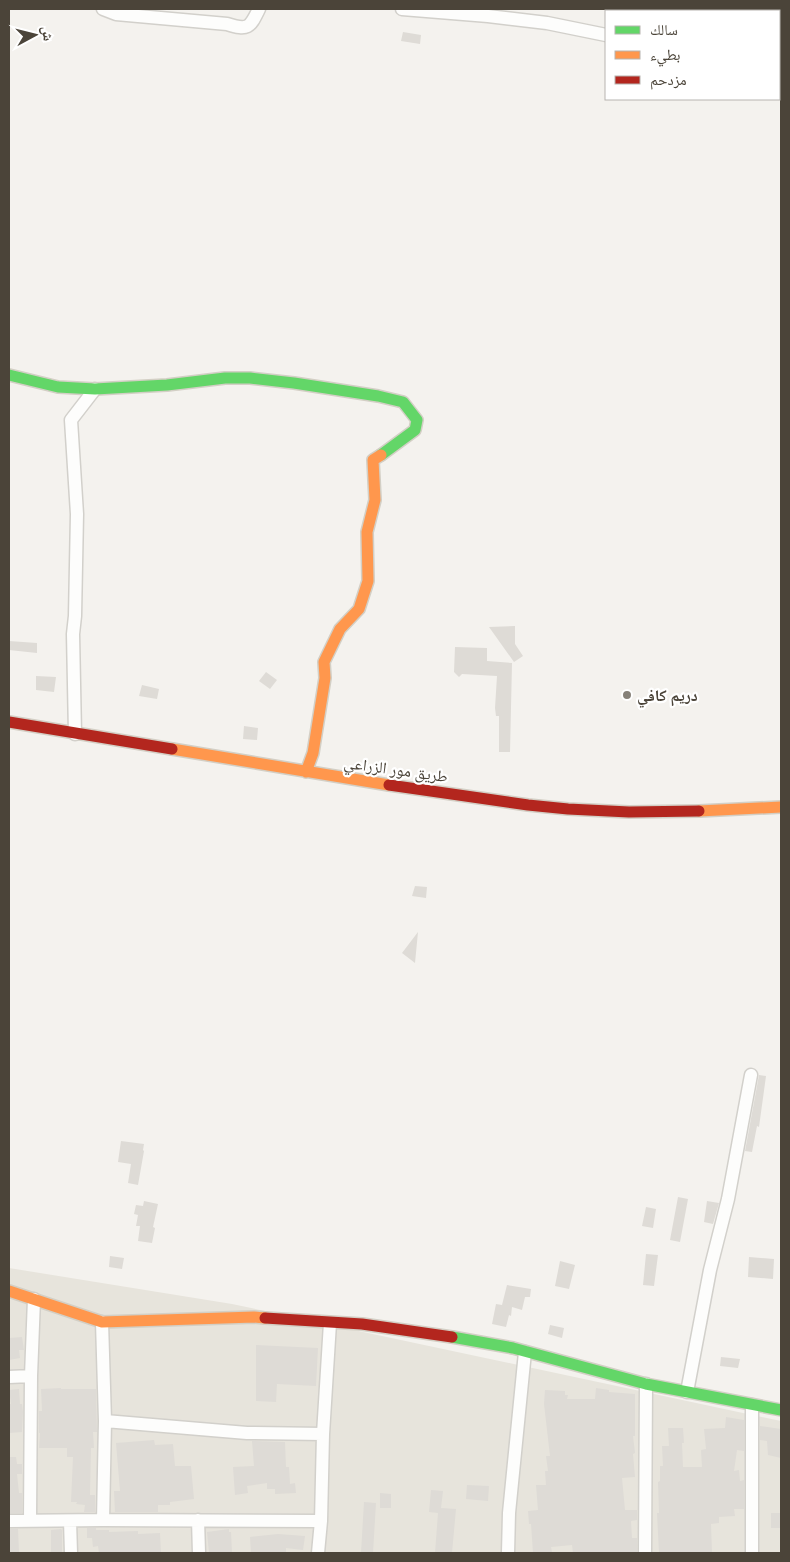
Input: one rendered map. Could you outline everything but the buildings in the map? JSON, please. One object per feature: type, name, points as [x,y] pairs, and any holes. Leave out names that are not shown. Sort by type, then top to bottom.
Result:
[{"type":"street","points":[[103,9],[116,14],[248,27],[252,24],[259,9]]},
{"type":"street","points":[[402,9],[537,22],[605,35]]},
{"type":"street","points":[[9,375],[58,387],[94,388],[167,385],[226,378],[250,378],[378,396],[403,402],[417,420],[415,430],[373,460],[375,500],[368,532],[368,581],[359,609],[340,629],[324,662],[325,678],[313,753],[306,772]]},
{"type":"street","points":[[75,734],[72,634],[75,616],[77,514],[71,420],[94,388]]},
{"type":"street","name":"طريق مور الزراعي","points":[[9,722],[394,786],[538,806],[617,811],[683,812],[733,811],[781,807]]},
{"type":"street","points":[[687,1392],[710,1270],[728,1199],[751,1075]]},
{"type":"street","points":[[9,1291],[102,1322],[254,1317],[330,1324],[362,1324],[432,1333],[513,1348],[646,1384],[781,1410]]},
{"type":"street","points":[[30,1520],[31,1376],[34,1299]]},
{"type":"street","points":[[102,1322],[105,1421],[103,1520]]},
{"type":"street","points":[[318,1553],[330,1324]]},
{"type":"street","points":[[508,1553],[509,1513],[525,1352]]},
{"type":"street","points":[[9,1377],[31,1376]]},
{"type":"street","points":[[645,1553],[646,1384]]},
{"type":"street","points":[[752,1405],[752,1553]]},
{"type":"street","points":[[105,1421],[247,1433],[323,1434]]},
{"type":"street","points":[[198,1520],[199,1553]]},
{"type":"street","points":[[9,1521],[321,1521]]},
{"type":"street","points":[[70,1521],[71,1553]]},
{"type":"shaded area","points":[[9,1268],[232,1304],[781,1421],[781,1553],[9,1553]]},
{"type":"traffic: fast","points":[[9,375],[58,387],[95,389],[167,385],[225,378],[250,378],[378,396],[403,402],[417,420],[415,430],[381,455]]},
{"type":"traffic: fast","points":[[452,1337],[513,1348],[646,1384],[781,1410]]},
{"type":"traffic: slow","points":[[306,772],[313,753],[325,678],[324,662],[340,629],[359,609],[368,581],[367,532],[375,500],[373,460],[381,455]]},
{"type":"traffic: slow","points":[[172,749],[389,785]]},
{"type":"traffic: slow","points":[[699,811],[781,807]]},
{"type":"traffic: slow","points":[[9,1291],[102,1322],[265,1318]]},
{"type":"traffic: jam","points":[[9,722],[172,749]]},
{"type":"traffic: jam","points":[[389,785],[568,809],[629,812],[699,811]]},
{"type":"traffic: jam","points":[[265,1318],[362,1324],[452,1337]]},
{"type":"place","name":"دريم كافي","points":[[627,695]]}]
